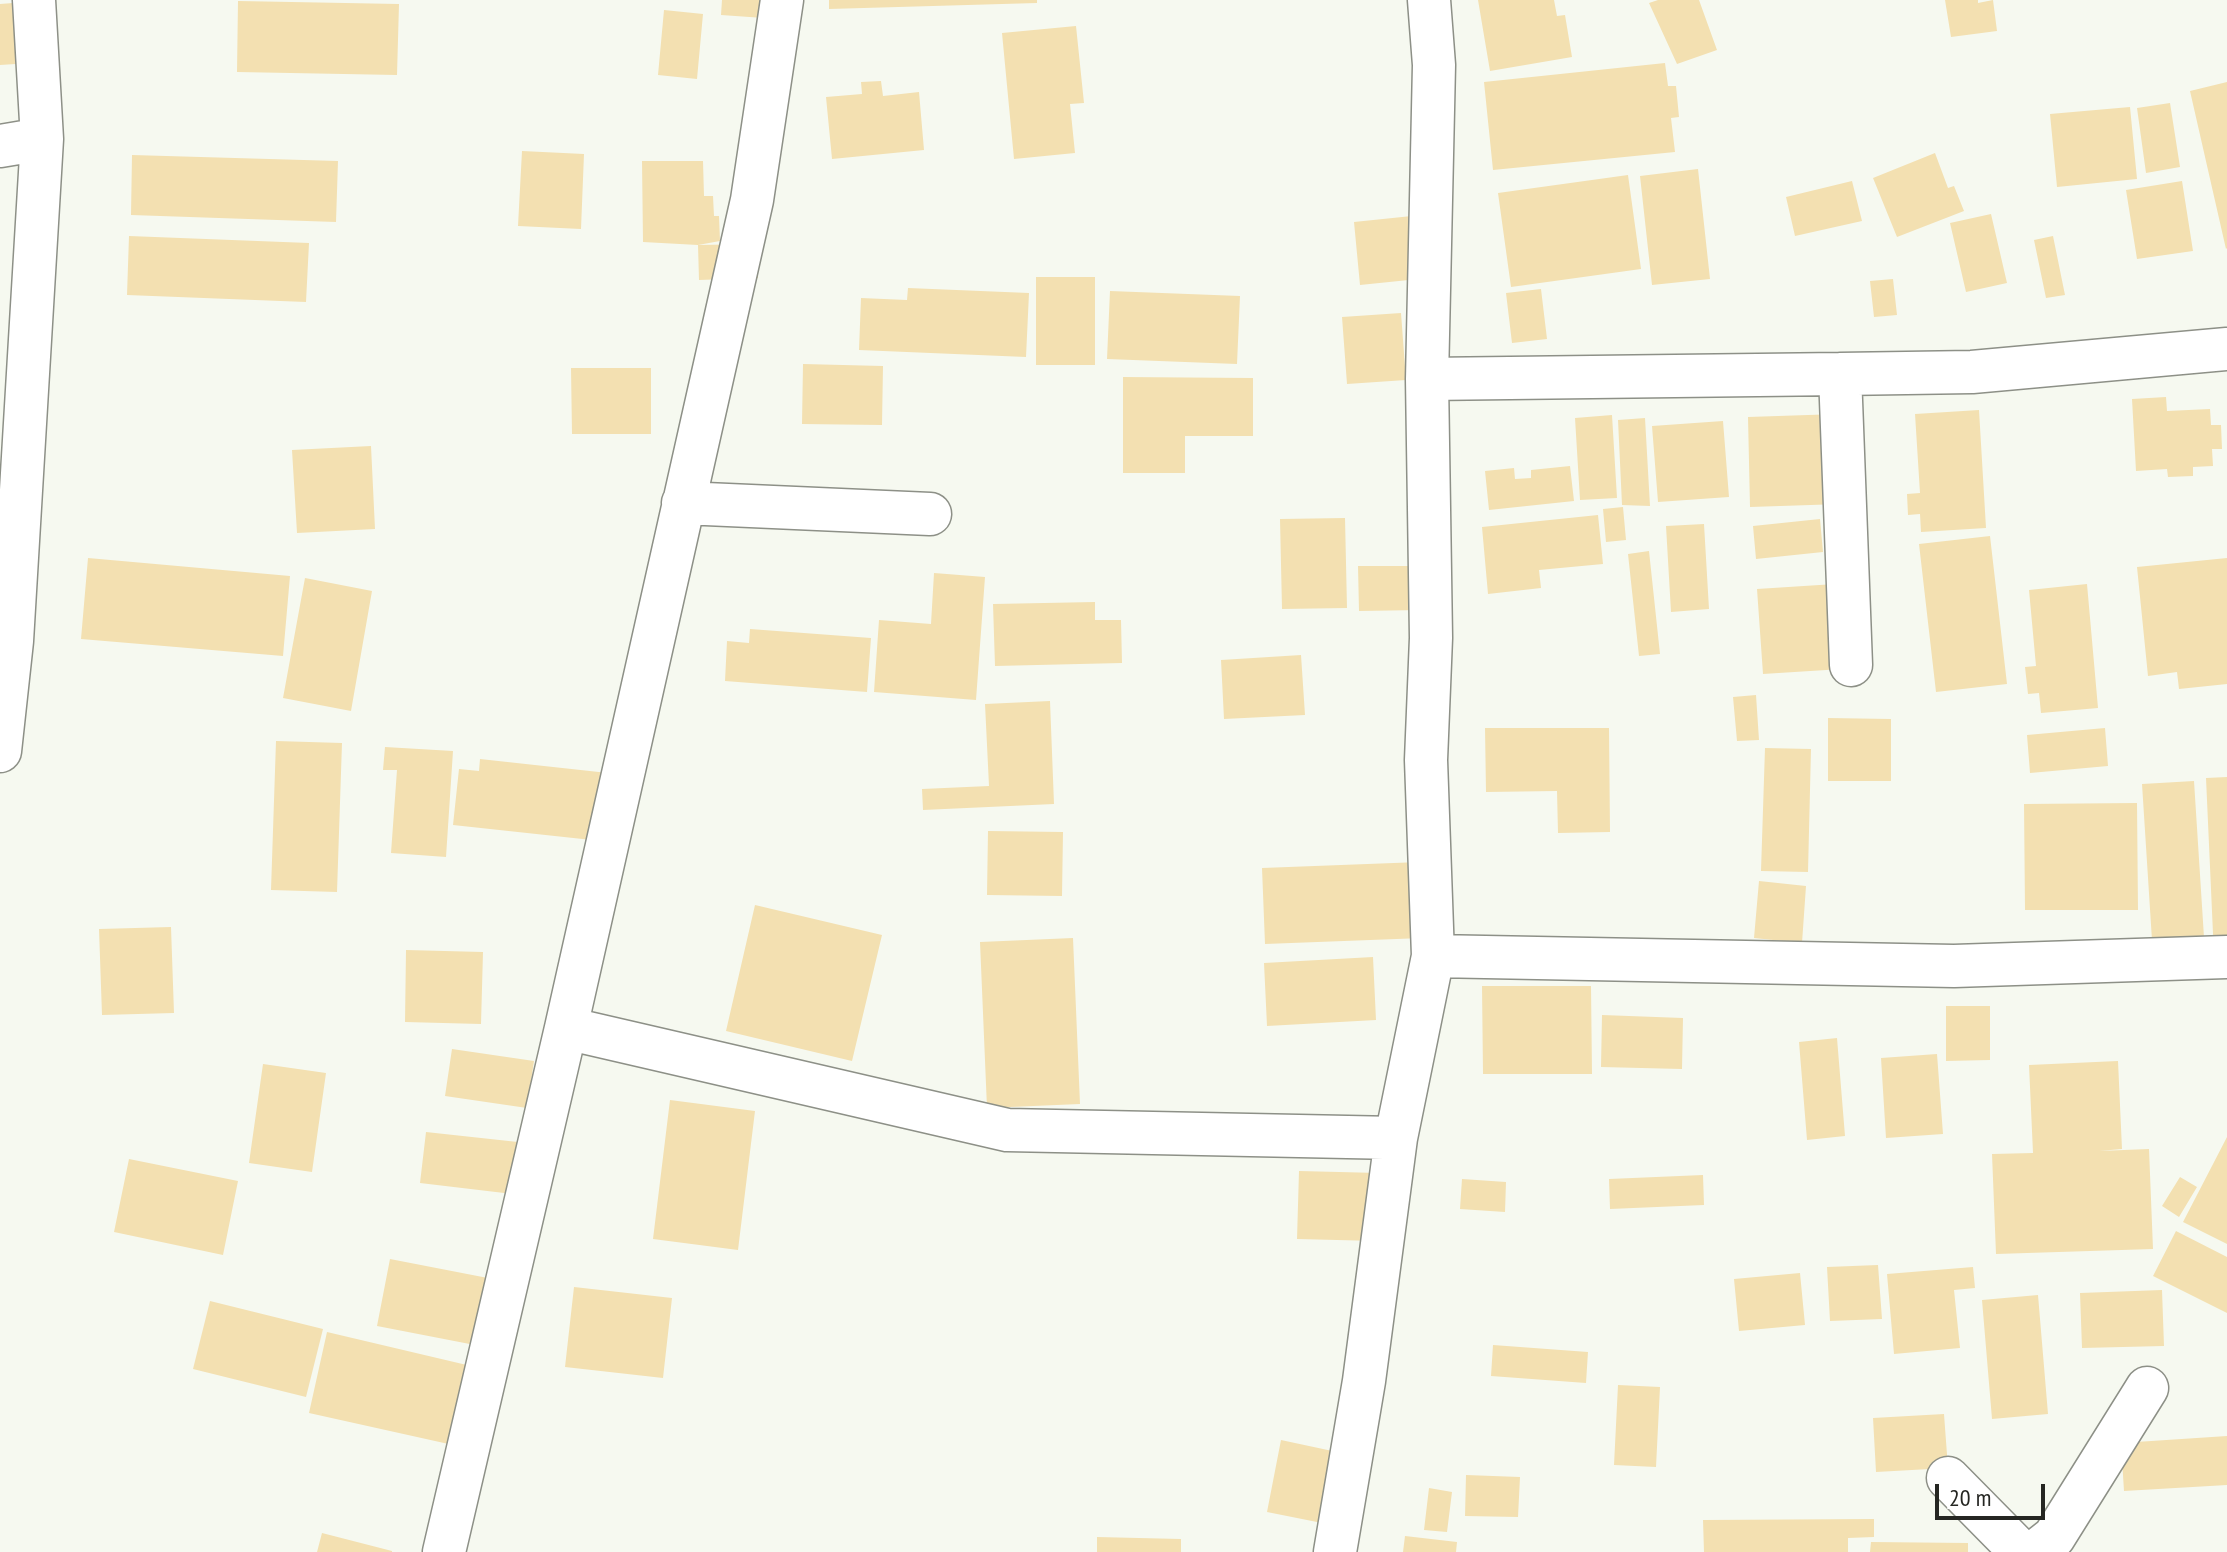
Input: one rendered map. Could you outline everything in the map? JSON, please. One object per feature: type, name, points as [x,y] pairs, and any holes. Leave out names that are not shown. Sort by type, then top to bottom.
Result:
[{"type":"street","points":[[0,751],[12,641],[42,139],[34,0]]},
{"type":"street","points":[[444,1552],[566,1028],[752,200],[782,0]]},
{"type":"street","points":[[1335,1552],[1364,1381],[1396,1138],[1433,956],[1426,760],[1431,638],[1427,379],[1434,65],[1429,0]]},
{"type":"street","points":[[0,146],[42,139]]},
{"type":"street","points":[[1427,379],[1972,372],[2227,349]]},
{"type":"street","points":[[1840,374],[1851,665]]},
{"type":"street","points":[[683,503],[930,514]]},
{"type":"street","points":[[1433,956],[1954,966],[2227,957]]},
{"type":"street","points":[[566,1028],[1007,1130],[1396,1138]]},
{"type":"street","points":[[2035,1552],[2054,1537],[2147,1388]]},
{"type":"street","points":[[1948,1478],[2021,1552]]},
{"type":"building","points":[[722,0],[779,0],[778,19],[721,15]]},
{"type":"building","points":[[829,0],[1037,0],[1037,3],[829,9]]},
{"type":"building","points":[[1478,0],[1554,0],[1557,16],[1565,15],[1572,57],[1490,71]]},
{"type":"building","points":[[1658,0],[1699,0],[1717,50],[1677,64],[1649,3]]},
{"type":"building","points":[[1945,0],[1978,0],[1978,3],[1993,0],[1997,31],[1951,37]]},
{"type":"building","points":[[238,1],[399,4],[397,75],[237,72]]},
{"type":"building","points":[[26,2],[31,63],[0,65],[0,4]]},
{"type":"building","points":[[664,10],[703,14],[697,79],[658,75]]},
{"type":"building","points":[[1076,26],[1084,103],[1070,104],[1075,153],[1014,159],[1002,33]]},
{"type":"building","points":[[1665,63],[1668,86],[1676,86],[1679,117],[1671,118],[1675,152],[1493,170],[1484,82]]},
{"type":"building","points":[[881,81],[883,96],[919,92],[924,150],[832,159],[826,97],[862,94],[861,82]]},
{"type":"building","points":[[2227,82],[2227,248],[2226,249],[2190,91]]},
{"type":"building","points":[[2170,103],[2180,167],[2146,173],[2137,108]]},
{"type":"building","points":[[2130,107],[2137,179],[2057,187],[2050,114]]},
{"type":"building","points":[[522,151],[584,154],[581,229],[518,226]]},
{"type":"building","points":[[1935,153],[1948,188],[1954,186],[1964,211],[1897,237],[1873,178]]},
{"type":"building","points":[[132,155],[338,161],[336,222],[131,215]]},
{"type":"building","points":[[642,161],[703,161],[704,196],[713,196],[714,216],[719,216],[720,241],[698,245],[643,242]]},
{"type":"building","points":[[1698,169],[1710,279],[1652,285],[1640,176]]},
{"type":"building","points":[[1628,175],[1641,269],[1511,287],[1498,193]]},
{"type":"building","points":[[1852,181],[1862,221],[1795,236],[1786,197]]},
{"type":"building","points":[[2182,181],[2193,251],[2137,259],[2126,190]]},
{"type":"building","points":[[1431,214],[1438,277],[1360,285],[1354,222]]},
{"type":"building","points":[[1991,214],[2007,283],[1966,292],[1950,223]]},
{"type":"building","points":[[129,236],[309,243],[306,302],[127,295]]},
{"type":"building","points":[[2053,236],[2065,295],[2046,298],[2034,240]]},
{"type":"building","points":[[757,244],[758,278],[699,280],[698,245]]},
{"type":"building","points":[[1036,277],[1095,277],[1095,365],[1036,365]]},
{"type":"building","points":[[1893,279],[1897,315],[1874,317],[1870,281]]},
{"type":"building","points":[[908,288],[1029,293],[1026,357],[859,350],[861,298],[907,300]]},
{"type":"building","points":[[1541,289],[1547,339],[1512,343],[1506,293]]},
{"type":"building","points":[[1110,291],[1240,296],[1237,364],[1107,359]]},
{"type":"building","points":[[1401,313],[1406,380],[1347,384],[1342,317]]},
{"type":"building","points":[[803,364],[883,366],[882,425],[802,424]]},
{"type":"building","points":[[571,368],[651,368],[651,434],[572,434]]},
{"type":"building","points":[[1123,377],[1253,378],[1253,436],[1185,436],[1185,473],[1123,473]]},
{"type":"building","points":[[2166,397],[2167,411],[2210,409],[2211,425],[2221,425],[2222,449],[2212,449],[2213,466],[2193,467],[2193,476],[2168,477],[2167,469],[2136,471],[2132,399]]},
{"type":"building","points":[[1979,410],[1986,528],[1921,532],[1920,514],[1908,515],[1907,494],[1920,493],[1915,414]]},
{"type":"building","points":[[1838,414],[1841,504],[1750,507],[1748,417]]},
{"type":"building","points":[[1612,415],[1617,498],[1580,500],[1575,418]]},
{"type":"building","points":[[1645,418],[1650,506],[1622,505],[1618,420]]},
{"type":"building","points":[[1723,421],[1729,497],[1658,502],[1652,426]]},
{"type":"building","points":[[371,446],[375,529],[297,533],[292,450]]},
{"type":"building","points":[[1570,466],[1574,501],[1489,510],[1485,471],[1514,468],[1515,479],[1531,478],[1531,470]]},
{"type":"building","points":[[1623,507],[1626,540],[1606,542],[1603,509]]},
{"type":"building","points":[[1598,515],[1603,564],[1539,570],[1541,588],[1488,594],[1482,527]]},
{"type":"building","points":[[1345,518],[1347,608],[1282,609],[1280,519]]},
{"type":"building","points":[[1820,519],[1823,552],[1756,559],[1753,526]]},
{"type":"building","points":[[1704,524],[1709,609],[1671,612],[1666,526]]},
{"type":"building","points":[[1990,536],[2007,684],[1936,692],[1919,544]]},
{"type":"building","points":[[1649,551],[1660,654],[1639,656],[1628,554]]},
{"type":"building","points":[[88,558],[290,576],[283,656],[81,639]]},
{"type":"building","points":[[2227,558],[2227,684],[2179,689],[2177,672],[2148,676],[2137,567]]},
{"type":"building","points":[[1358,566],[1420,566],[1421,610],[1359,611]]},
{"type":"building","points":[[934,573],[985,577],[976,700],[874,692],[879,620],[931,624]]},
{"type":"building","points":[[305,578],[372,591],[351,711],[283,698]]},
{"type":"building","points":[[1835,584],[1842,669],[1763,674],[1757,589]]},
{"type":"building","points":[[2087,584],[2098,708],[2041,713],[2039,693],[2028,694],[2025,667],[2036,666],[2029,590]]},
{"type":"building","points":[[1095,602],[1095,620],[1121,620],[1122,663],[995,666],[993,604]]},
{"type":"building","points":[[750,629],[871,638],[867,692],[725,681],[727,641],[749,643]]},
{"type":"building","points":[[1301,655],[1305,715],[1224,719],[1221,660]]},
{"type":"building","points":[[1756,695],[1759,740],[1737,741],[1733,697]]},
{"type":"building","points":[[1050,701],[1054,804],[923,810],[922,789],[989,786],[985,704]]},
{"type":"building","points":[[1828,718],[1891,719],[1891,781],[1828,781]]},
{"type":"building","points":[[1485,728],[1609,728],[1610,832],[1558,833],[1557,791],[1486,792]]},
{"type":"building","points":[[2105,728],[2108,766],[2030,773],[2027,735]]},
{"type":"building","points":[[276,741],[342,743],[337,892],[271,890]]},
{"type":"building","points":[[385,747],[453,751],[446,857],[391,853],[397,770],[383,770]]},
{"type":"building","points":[[1765,748],[1811,749],[1808,872],[1761,871]]},
{"type":"building","points":[[480,759],[608,773],[601,841],[453,825],[459,769],[479,771]]},
{"type":"building","points":[[2227,777],[2227,955],[2214,956],[2206,778]]},
{"type":"building","points":[[2194,781],[2205,953],[2153,956],[2142,784]]},
{"type":"building","points":[[2137,803],[2138,910],[2025,910],[2024,804]]},
{"type":"building","points":[[988,831],[1063,832],[1062,896],[987,895]]},
{"type":"building","points":[[1420,862],[1423,938],[1265,944],[1262,868]]},
{"type":"building","points":[[1759,881],[1806,886],[1802,943],[1754,938]]},
{"type":"building","points":[[755,905],[882,935],[852,1061],[726,1031]]},
{"type":"building","points":[[171,927],[174,1013],[102,1015],[99,929]]},
{"type":"building","points":[[1073,938],[1080,1104],[987,1108],[980,942]]},
{"type":"building","points":[[406,950],[483,952],[481,1024],[405,1022]]},
{"type":"building","points":[[1373,957],[1376,1020],[1267,1026],[1264,963]]},
{"type":"building","points":[[1482,986],[1591,986],[1592,1074],[1483,1074]]},
{"type":"building","points":[[1946,1006],[1990,1006],[1990,1060],[1946,1061]]},
{"type":"building","points":[[1602,1015],[1683,1018],[1682,1069],[1601,1067]]},
{"type":"building","points":[[1837,1038],[1845,1136],[1807,1140],[1799,1042]]},
{"type":"building","points":[[452,1049],[534,1061],[527,1108],[445,1096]]},
{"type":"building","points":[[1937,1054],[1943,1134],[1886,1138],[1881,1058]]},
{"type":"building","points":[[2118,1061],[2122,1149],[2099,1151],[2149,1149],[2153,1249],[1996,1254],[1992,1154],[2033,1153],[2029,1065]]},
{"type":"building","points":[[263,1064],[326,1073],[312,1172],[249,1163]]},
{"type":"building","points":[[670,1100],[755,1111],[738,1250],[653,1239]]},
{"type":"building","points":[[426,1132],[527,1143],[521,1195],[420,1183]]},
{"type":"building","points":[[2227,1137],[2227,1244],[2183,1222]]},
{"type":"building","points":[[129,1159],[238,1181],[223,1255],[114,1232]]},
{"type":"building","points":[[1299,1171],[1379,1173],[1377,1241],[1297,1239]]},
{"type":"building","points":[[1703,1175],[1704,1205],[1610,1209],[1609,1179]]},
{"type":"building","points":[[2180,1177],[2197,1187],[2179,1217],[2162,1206]]},
{"type":"building","points":[[1462,1179],[1506,1182],[1505,1212],[1460,1209]]},
{"type":"building","points":[[2176,1231],[2227,1257],[2227,1313],[2153,1276]]},
{"type":"building","points":[[390,1259],[493,1279],[480,1346],[377,1326]]},
{"type":"building","points":[[1878,1265],[1882,1319],[1830,1321],[1827,1267]]},
{"type":"building","points":[[1973,1267],[1975,1288],[1954,1290],[1960,1348],[1894,1354],[1887,1274]]},
{"type":"building","points":[[1800,1273],[1805,1325],[1739,1331],[1734,1279]]},
{"type":"building","points":[[574,1287],[672,1298],[663,1378],[565,1367]]},
{"type":"building","points":[[2162,1290],[2164,1346],[2082,1348],[2080,1293]]},
{"type":"building","points":[[2038,1295],[2048,1414],[1992,1419],[1982,1300]]},
{"type":"building","points":[[210,1301],[323,1329],[306,1397],[193,1369]]},
{"type":"building","points":[[327,1332],[471,1366],[453,1445],[309,1413]]},
{"type":"building","points":[[1493,1345],[1588,1352],[1586,1383],[1491,1376]]},
{"type":"building","points":[[1618,1385],[1660,1387],[1656,1467],[1614,1465]]},
{"type":"building","points":[[1944,1414],[1948,1468],[1876,1472],[1873,1418]]},
{"type":"building","points":[[2227,1436],[2227,1485],[2124,1491],[2121,1443]]},
{"type":"building","points":[[1281,1440],[1351,1455],[1337,1526],[1267,1512]]},
{"type":"building","points":[[1466,1475],[1520,1477],[1518,1517],[1465,1516]]},
{"type":"building","points":[[1429,1488],[1452,1492],[1447,1532],[1424,1530]]},
{"type":"building","points":[[1874,1519],[1874,1537],[1848,1538],[1848,1552],[1704,1552],[1703,1520]]},
{"type":"building","points":[[322,1533],[392,1551],[392,1552],[317,1552]]},
{"type":"building","points":[[1405,1536],[1457,1542],[1456,1552],[1403,1552]]},
{"type":"building","points":[[1097,1537],[1181,1539],[1181,1552],[1097,1552]]},
{"type":"building","points":[[1871,1542],[1968,1543],[1968,1552],[1870,1552]]}]
